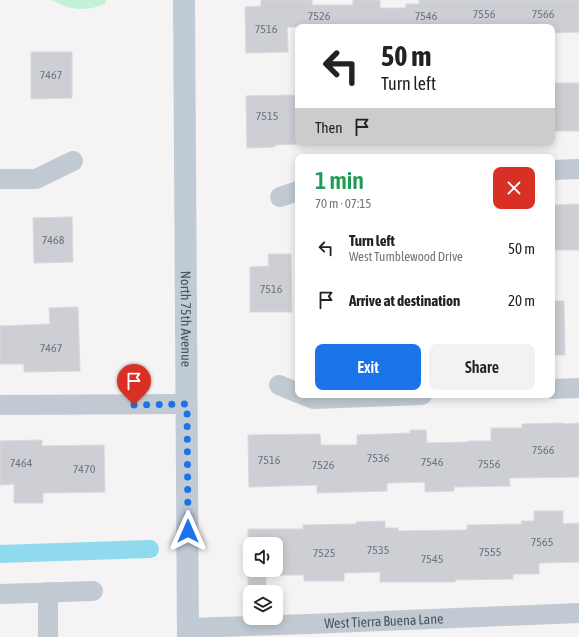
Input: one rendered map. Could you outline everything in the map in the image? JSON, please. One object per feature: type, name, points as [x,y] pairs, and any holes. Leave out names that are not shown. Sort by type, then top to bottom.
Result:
[{"type":"main road","name":"North 75th Avenue","points":[[184,0],[188,632]]},
{"type":"street","points":[[0,179],[36,179],[73,161]]},
{"type":"street","points":[[555,170],[579,169]]},
{"type":"street","points":[[279,385],[295,392]]},
{"type":"street","points":[[555,390],[579,388]]},
{"type":"street","points":[[311,398],[341,398]]},
{"type":"street","points":[[0,405],[187,404]]},
{"type":"street","points":[[0,594],[93,591]]},
{"type":"street","points":[[48,592],[48,637]]},
{"type":"street","name":"West Tierra Buena Lane","points":[[188,632],[309,624],[579,613]]},
{"type":"green space","points":[[51,0],[106,0],[106,3],[95,7],[79,9],[61,5]]},
{"type":"building","points":[[261,0],[312,0],[312,5],[353,5],[353,0],[380,0],[380,8],[406,8],[406,4],[419,4],[419,0],[579,0],[579,32],[555,33],[555,24],[295,24],[295,27],[287,27],[288,52],[246,53],[245,7],[261,6]]},
{"type":"building","points":[[31,52],[72,52],[72,98],[31,99]]},
{"type":"building","points":[[555,83],[579,83],[579,131],[555,131]]},
{"type":"building","points":[[295,95],[295,144],[275,145],[275,147],[247,148],[246,96]]},
{"type":"building","points":[[579,204],[579,250],[555,250],[555,205]]},
{"type":"building","points":[[72,217],[73,262],[34,263],[33,218]]},
{"type":"building","points":[[268,254],[291,254],[292,312],[250,312],[250,267],[269,266]]},
{"type":"building","points":[[555,301],[564,301],[565,355],[555,355]]},
{"type":"building","points":[[78,307],[80,371],[24,372],[24,364],[0,364],[0,326],[50,324],[49,308]]},
{"type":"building","points":[[579,423],[579,477],[509,478],[510,486],[454,487],[454,491],[425,492],[425,482],[387,483],[387,491],[317,493],[317,485],[249,487],[248,435],[320,434],[321,445],[357,445],[357,435],[411,433],[410,430],[426,430],[427,443],[468,442],[491,441],[491,428],[522,428],[522,424]]},
{"type":"building","points":[[42,440],[42,446],[104,445],[105,492],[43,493],[43,503],[14,503],[14,484],[0,485],[0,441]]},
{"type":"building","points":[[534,511],[563,511],[563,524],[579,523],[579,562],[539,563],[539,574],[513,574],[513,579],[455,580],[455,582],[380,582],[380,572],[344,573],[344,581],[304,581],[304,575],[283,575],[283,537],[248,537],[248,529],[303,529],[303,525],[356,524],[356,522],[385,521],[385,528],[398,528],[398,531],[467,530],[467,525],[522,524],[521,521],[534,521]]},
{"type":"building","points":[[248,577],[266,577],[266,585],[248,585]]},
{"type":"waterway","points":[[0,554],[150,549]]},
{"type":"route","points":[[134,405],[187,404],[188,531]]}]
